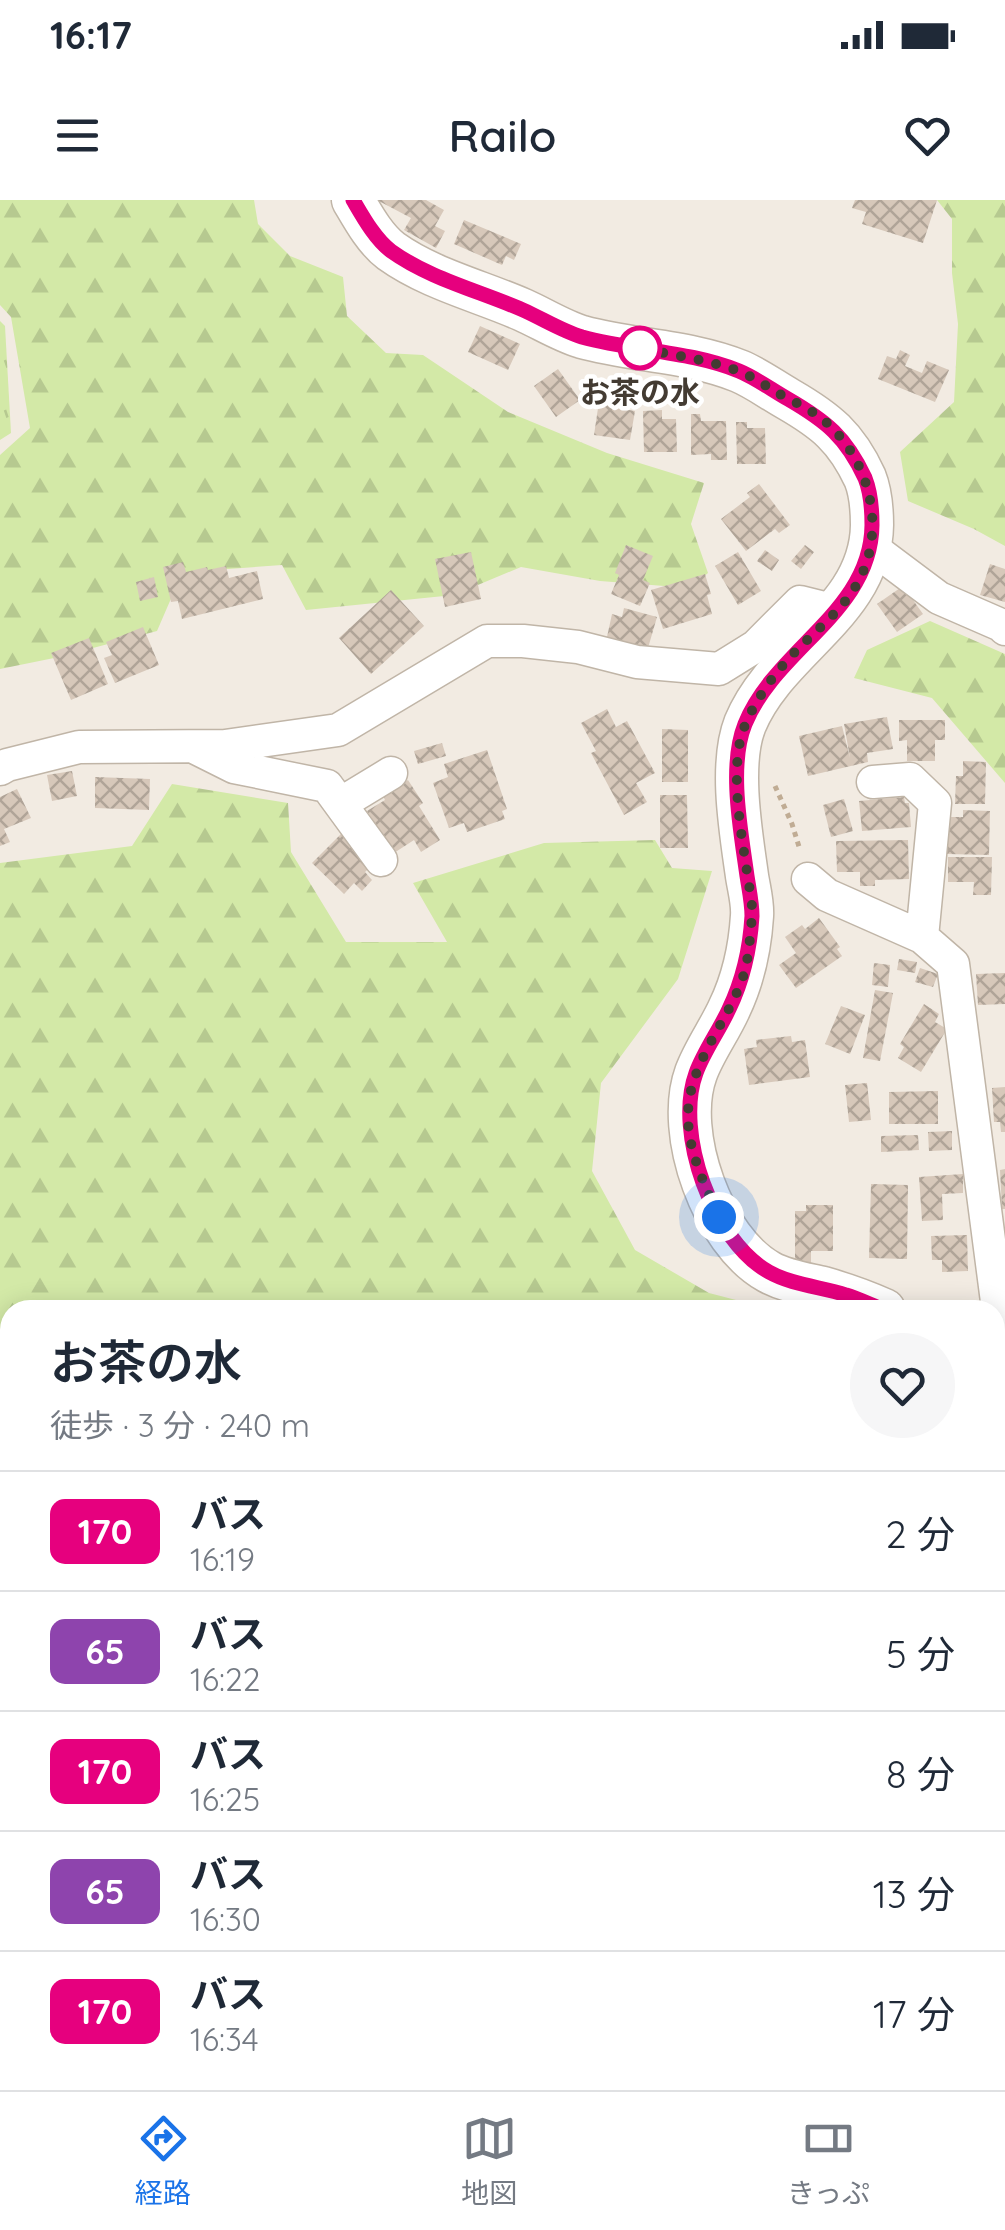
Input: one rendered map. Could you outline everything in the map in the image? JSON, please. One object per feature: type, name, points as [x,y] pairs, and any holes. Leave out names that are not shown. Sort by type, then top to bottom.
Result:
[{"type":"street","points":[[353,200],[388,249],[418,268],[578,336],[740,371],[821,418],[845,444],[868,484],[872,547],[858,582],[762,693],[744,726],[737,769],[738,818],[752,912],[744,974],[696,1074],[688,1124],[704,1182],[719,1217],[754,1262],[773,1274],[860,1300]]},
{"type":"street","points":[[872,547],[938,598],[1005,630]]},
{"type":"street","points":[[0,769],[80,747],[225,746],[338,730],[487,641],[578,646],[637,662],[720,669],[756,646],[800,602],[836,611]]},
{"type":"street","points":[[192,746],[234,767],[326,786],[381,860]]},
{"type":"street","points":[[340,804],[391,773]]},
{"type":"street","points":[[873,782],[910,779],[934,803],[922,937]]},
{"type":"street","points":[[808,879],[828,895],[922,937],[953,964],[998,1300]]},
{"type":"path","points":[[773,782],[792,824],[808,879]]},
{"type":"green space","points":[[0,200],[254,200],[258,224],[290,256],[343,277],[347,316],[386,353],[423,355],[508,412],[607,453],[704,483],[691,524],[708,573],[690,588],[600,581],[521,567],[454,595],[306,610],[282,565],[214,570],[173,594],[157,631],[0,669],[0,455],[30,428],[11,317],[0,305]]},
{"type":"green space","points":[[937,200],[1005,200],[1005,546],[908,501],[900,452],[954,402],[958,324],[952,273],[952,219]]},
{"type":"green space","points":[[0,321],[5,326],[11,433],[0,440]]},
{"type":"green space","points":[[930,621],[1005,654],[1005,783],[932,698],[854,678],[867,650]]},
{"type":"green space","points":[[172,784],[288,803],[291,852],[346,942],[447,942],[413,883],[544,843],[655,840],[672,868],[712,871],[678,979],[601,1083],[592,1171],[635,1250],[709,1293],[736,1300],[0,1300],[0,863],[132,846]]},
{"type":"building","points":[[377,200],[426,200],[444,210],[435,226],[445,231],[436,248],[404,230],[411,218]]},
{"type":"building","points":[[855,200],[937,200],[923,243],[862,224],[866,212],[852,208]]},
{"type":"building","points":[[464,220],[521,244],[514,260],[506,256],[502,265],[454,244]]},
{"type":"building","points":[[480,326],[520,344],[508,370],[468,352]]},
{"type":"building","points":[[900,350],[910,355],[905,366],[922,373],[927,361],[949,370],[935,402],[878,379],[887,356],[896,359]]},
{"type":"building","points":[[558,369],[580,400],[556,417],[534,386]]},
{"type":"building","points":[[601,388],[614,390],[611,407],[635,411],[630,440],[594,435]]},
{"type":"building","points":[[662,410],[662,419],[676,419],[677,452],[644,452],[643,411]]},
{"type":"building","points":[[691,414],[700,414],[701,421],[726,421],[727,460],[711,460],[711,454],[691,455]]},
{"type":"building","points":[[736,422],[747,422],[747,428],[765,428],[766,464],[737,464]]},
{"type":"building","points":[[759,484],[790,525],[779,533],[775,529],[746,551],[721,519],[750,497],[747,493]]},
{"type":"building","points":[[626,545],[653,556],[643,580],[650,583],[640,606],[611,594]]},
{"type":"building","points":[[805,545],[814,552],[801,569],[791,561]]},
{"type":"building","points":[[765,550],[779,560],[772,571],[757,561]]},
{"type":"building","points":[[471,552],[481,599],[445,607],[435,559]]},
{"type":"building","points":[[738,552],[761,591],[738,605],[715,566]]},
{"type":"building","points":[[183,562],[186,572],[226,566],[229,578],[257,571],[263,599],[182,619],[178,601],[171,602],[163,567]]},
{"type":"building","points":[[990,564],[1005,569],[1005,602],[980,595]]},
{"type":"building","points":[[705,574],[712,614],[663,629],[651,590]]},
{"type":"building","points":[[154,577],[158,597],[140,601],[136,582]]},
{"type":"building","points":[[903,586],[923,614],[897,632],[877,604]]},
{"type":"building","points":[[391,590],[424,626],[371,674],[339,638]]},
{"type":"building","points":[[624,608],[657,617],[648,648],[607,637],[612,614],[622,617]]},
{"type":"building","points":[[143,627],[159,665],[115,683],[104,658],[112,655],[106,642]]},
{"type":"building","points":[[89,638],[108,684],[71,700],[51,653]]},
{"type":"building","points":[[607,709],[616,727],[627,721],[655,773],[636,783],[647,802],[624,815],[591,753],[596,751],[581,723]]},
{"type":"building","points":[[887,717],[893,749],[867,753],[868,762],[808,776],[799,736],[842,726],[850,758],[844,724]]},
{"type":"building","points":[[899,720],[945,720],[945,740],[935,740],[935,761],[907,761],[907,740],[899,741]]},
{"type":"building","points":[[662,729],[688,730],[688,782],[662,782]]},
{"type":"building","points":[[442,743],[446,756],[418,764],[414,751]]},
{"type":"building","points":[[487,750],[507,809],[502,811],[505,819],[467,832],[464,823],[449,828],[433,783],[448,777],[444,764]]},
{"type":"building","points":[[963,761],[986,762],[985,804],[955,804],[956,776],[963,776]]},
{"type":"building","points":[[72,771],[77,796],[52,801],[47,775]]},
{"type":"building","points":[[95,777],[150,779],[149,810],[95,808]]},
{"type":"building","points":[[408,780],[440,840],[421,852],[414,840],[394,853],[367,811]]},
{"type":"building","points":[[17,789],[31,818],[4,829],[10,842],[0,846],[0,797]]},
{"type":"building","points":[[660,795],[687,795],[688,848],[660,848]]},
{"type":"building","points":[[904,797],[905,803],[909,803],[911,827],[862,831],[859,801]]},
{"type":"building","points":[[844,799],[853,831],[831,837],[823,805]]},
{"type":"building","points":[[963,810],[990,811],[989,855],[947,854],[948,817],[963,817]]},
{"type":"building","points":[[341,834],[372,865],[365,872],[372,880],[362,891],[354,883],[344,894],[312,863]]},
{"type":"building","points":[[908,840],[909,879],[875,880],[875,886],[860,886],[860,872],[837,872],[836,841]]},
{"type":"building","points":[[948,857],[992,857],[991,895],[973,895],[974,882],[948,882]]},
{"type":"building","points":[[819,918],[842,956],[796,988],[779,965],[796,953],[785,937]]},
{"type":"building","points":[[899,959],[917,962],[915,973],[897,970]]},
{"type":"building","points":[[874,963],[890,965],[888,987],[872,985]]},
{"type":"building","points":[[920,968],[938,974],[933,987],[915,982]]},
{"type":"building","points":[[1005,973],[1005,1004],[978,1005],[976,974]]},
{"type":"building","points":[[875,990],[893,993],[880,1061],[863,1058]]},
{"type":"building","points":[[924,1004],[939,1014],[935,1022],[947,1029],[921,1072],[898,1058],[904,1047],[900,1044]]},
{"type":"building","points":[[841,1006],[865,1015],[850,1054],[825,1044]]},
{"type":"building","points":[[791,1036],[792,1042],[805,1040],[810,1077],[749,1085],[744,1049],[757,1047],[756,1040]]},
{"type":"building","points":[[867,1083],[871,1120],[849,1122],[845,1085]]},
{"type":"building","points":[[1005,1087],[1005,1132],[1001,1132],[1000,1122],[994,1122],[992,1088]]},
{"type":"building","points":[[938,1091],[938,1124],[889,1124],[889,1092]]},
{"type":"building","points":[[952,1131],[952,1150],[929,1151],[928,1132]]},
{"type":"building","points":[[918,1135],[919,1150],[881,1152],[881,1136]]},
{"type":"building","points":[[1005,1169],[1005,1209],[1002,1209],[1000,1170]]},
{"type":"building","points":[[963,1174],[963,1193],[942,1194],[943,1220],[922,1221],[919,1177]]},
{"type":"building","points":[[871,1184],[908,1185],[907,1259],[869,1258]]},
{"type":"building","points":[[806,1205],[833,1205],[833,1251],[811,1251],[811,1263],[795,1263],[795,1211],[806,1211]]},
{"type":"building","points":[[967,1235],[968,1271],[942,1272],[942,1260],[932,1260],[931,1236]]},
{"type":"bus line","name":"170","points":[[353,200],[388,249],[418,268],[578,336],[740,371],[821,418],[845,444],[868,484],[872,547],[858,582],[762,693],[744,726],[737,769],[738,818],[752,912],[744,974],[702,1058],[688,1114],[689,1135],[704,1182],[719,1217],[738,1245],[773,1274],[860,1300]]},
{"type":"place","name":"お茶の水","points":[[640,348]]},
{"type":"route","points":[[640,348],[625,346],[740,371],[821,418],[857,462],[868,484],[872,505],[872,547],[858,582],[762,693],[744,726],[737,769],[738,818],[752,912],[744,974],[702,1058],[688,1114],[696,1159],[719,1217]]}]
